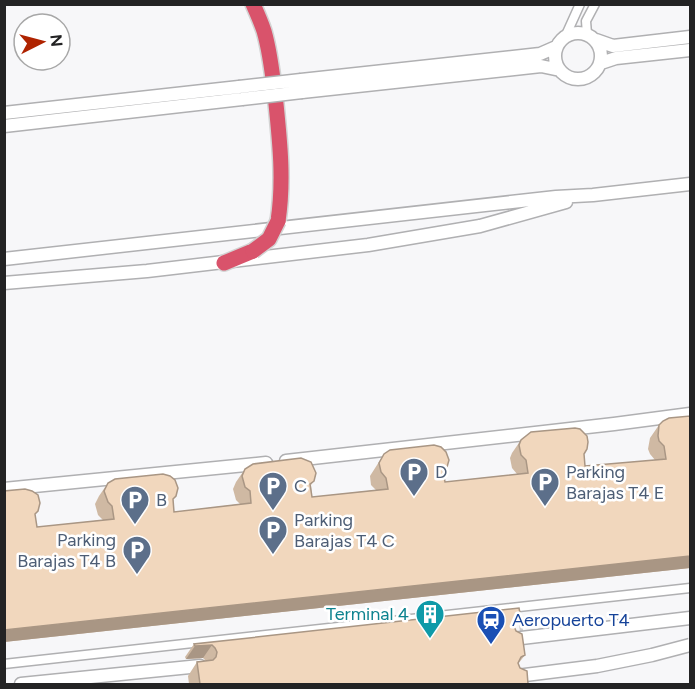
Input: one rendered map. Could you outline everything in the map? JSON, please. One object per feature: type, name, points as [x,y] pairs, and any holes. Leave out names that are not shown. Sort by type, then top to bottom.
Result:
[{"type":"highway","points":[[224,262],[253,251],[269,239],[278,221],[281,199],[278,127],[272,67],[264,30],[253,4]]},
{"type":"street","points":[[566,35],[580,4]]},
{"type":"street","points":[[4,112],[239,87],[302,86],[542,66],[560,70],[571,78],[586,78],[592,75],[601,63],[602,55],[586,21],[595,4]]},
{"type":"street","points":[[560,70],[556,63],[556,47],[566,35],[576,32],[613,46],[690,37]]},
{"type":"street","points":[[4,126],[242,99],[302,86],[540,54],[556,47]]},
{"type":"street","points":[[601,63],[616,58],[690,50]]},
{"type":"street","points":[[4,259],[690,184]]},
{"type":"street","points":[[4,283],[147,271],[368,245],[480,226],[594,195]]},
{"type":"street","points":[[4,489],[209,469],[690,414]]},
{"type":"street","points":[[4,664],[690,588]]},
{"type":"street","points":[[523,630],[690,611]]},
{"type":"street","points":[[513,639],[690,618]]},
{"type":"street","points":[[517,676],[597,666],[690,645]]},
{"type":"street","points":[[21,684],[200,666]]},
{"type":"street","points":[[96,684],[187,675]]},
{"type":"building","points":[[690,416],[690,556],[4,630],[4,491],[25,489],[38,495],[40,503],[35,514],[37,527],[114,519],[112,506],[104,491],[108,483],[115,479],[163,474],[170,476],[175,480],[178,488],[173,499],[174,512],[251,503],[250,491],[245,487],[242,476],[245,469],[253,464],[301,458],[311,462],[316,473],[314,481],[310,484],[312,497],[388,489],[379,463],[384,454],[390,450],[434,445],[446,452],[449,460],[447,467],[443,470],[445,482],[528,473],[526,460],[521,455],[519,445],[521,440],[531,432],[580,429],[587,436],[588,442],[584,454],[585,466],[666,459],[664,446],[659,441],[659,425],[669,418]]},
{"type":"building","name":"Terminal 4","points":[[519,608],[521,618],[515,622],[514,626],[516,631],[522,634],[525,655],[518,663],[520,668],[527,671],[528,684],[200,684],[197,662],[213,660],[217,652],[212,645],[195,646],[194,644]]},
{"type":"tunnel","points":[[502,633],[523,630]]},
{"type":"place","name":"D","points":[[414,498]]},
{"type":"place","name":"Parking Barajas T4 E","points":[[545,508]]},
{"type":"place","name":"C","points":[[273,512]]},
{"type":"place","name":"B","points":[[135,526]]},
{"type":"place","name":"Parking Barajas T4 C","points":[[273,556]]},
{"type":"place","name":"Parking Barajas T4 B","points":[[137,576]]},
{"type":"place","name":"Terminal 4","points":[[430,640]]},
{"type":"place","name":"Aeropuerto T4","points":[[491,646]]}]
